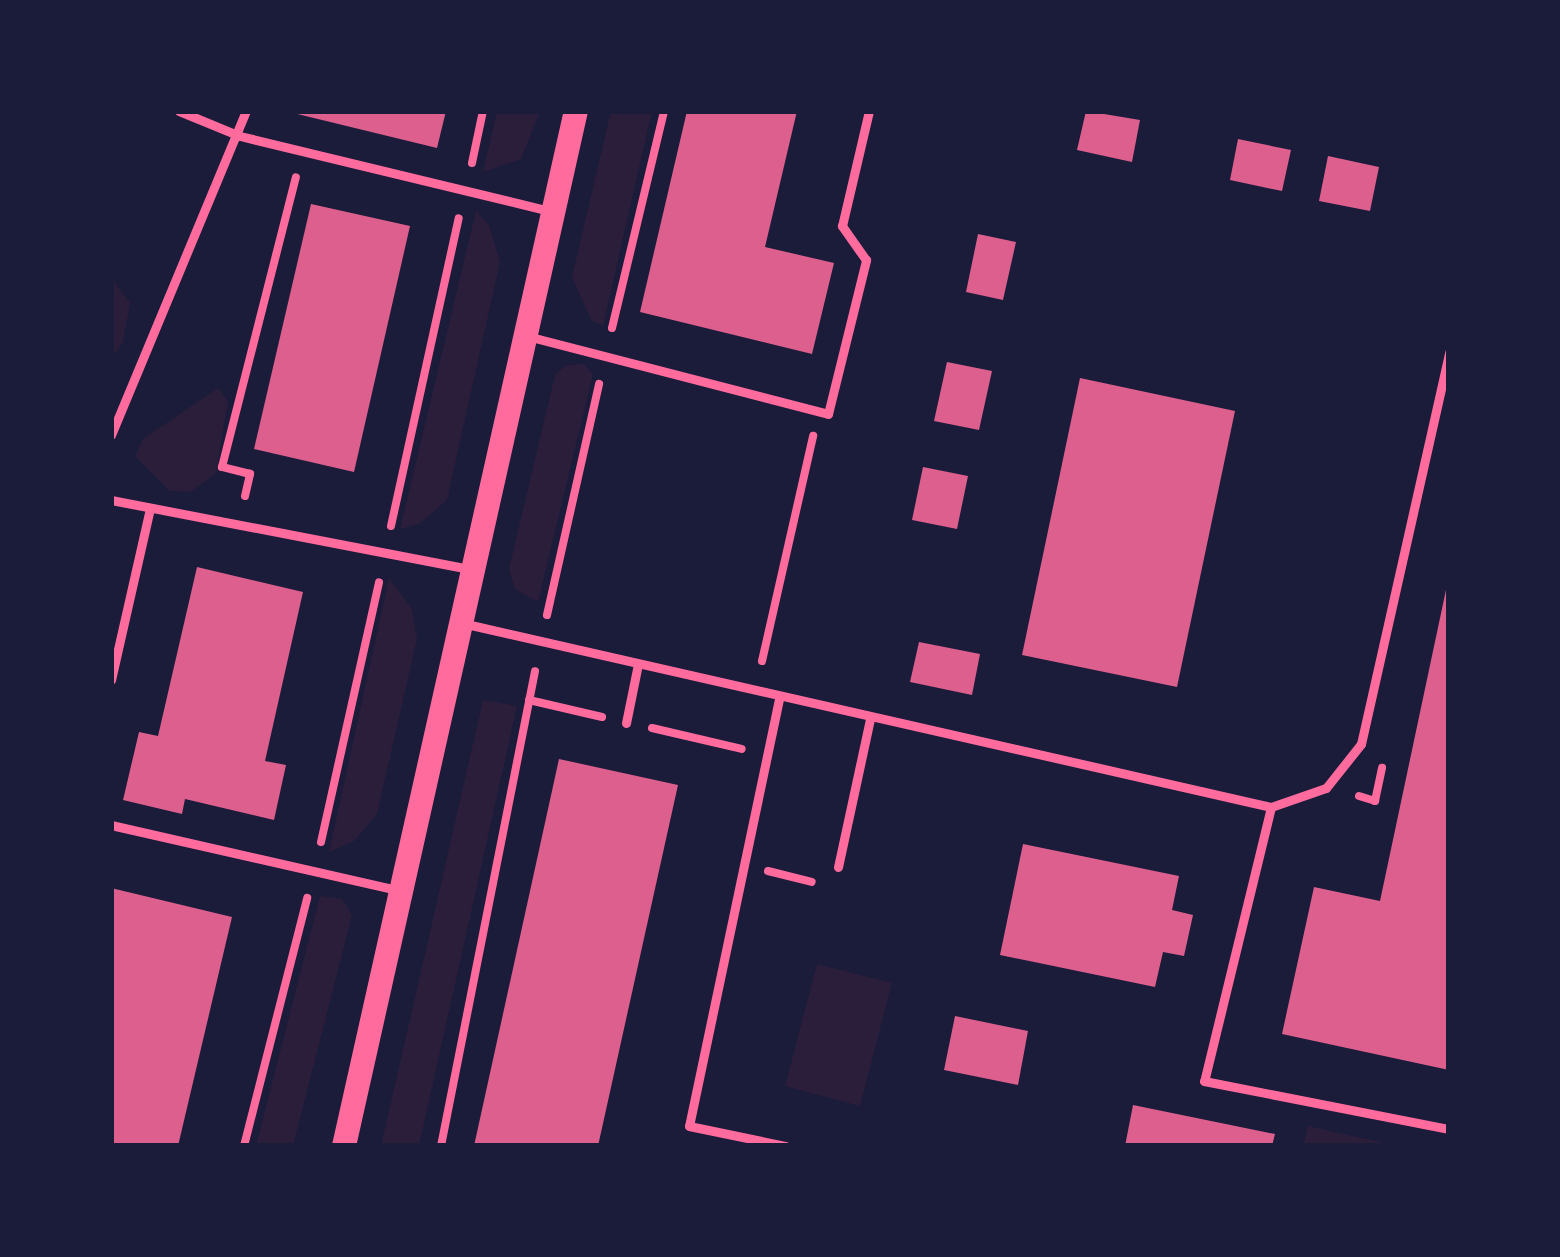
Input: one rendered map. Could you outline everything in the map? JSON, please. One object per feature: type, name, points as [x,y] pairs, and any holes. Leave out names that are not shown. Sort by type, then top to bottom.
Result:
[{"type":"main road","points":[[344,1146],[576,111]]},
{"type":"lane","points":[[178,111],[239,136],[464,194],[554,212]]},
{"type":"lane","points":[[111,435],[246,111]]},
{"type":"lane","points":[[527,336],[829,414],[866,260],[842,226],[869,111]]},
{"type":"lane","points":[[462,623],[779,699],[1271,807],[1327,788],[1361,744],[1449,352]]},
{"type":"lane","points":[[111,500],[474,571]]},
{"type":"lane","points":[[111,680],[150,508]]},
{"type":"lane","points":[[626,722],[638,664]]},
{"type":"lane","points":[[779,699],[689,1126],[785,1146]]},
{"type":"lane","points":[[838,867],[870,719]]},
{"type":"lane","points":[[1271,807],[1204,1082],[1449,1129]]},
{"type":"lane","points":[[111,825],[403,892]]},
{"type":"path","points":[[244,1146],[315,870],[484,111]]},
{"type":"path","points":[[441,1146],[541,639],[664,111]]},
{"type":"path","points":[[238,524],[250,474],[222,467],[302,152]]},
{"type":"path","points":[[755,693],[819,411]]},
{"type":"path","points":[[744,866],[811,882],[824,880],[838,867]]},
{"type":"shaded area","points":[[497,111],[540,111],[521,159],[483,172]]},
{"type":"shaded area","points":[[611,111],[652,111],[603,326],[591,320],[572,277]]},
{"type":"shaded area","points":[[476,211],[489,225],[500,262],[447,500],[419,524],[400,529]]},
{"type":"shaded area","points":[[111,278],[130,303],[123,342],[111,359]]},
{"type":"shaded area","points":[[584,364],[593,374],[538,602],[515,589],[509,569],[555,375],[566,365]]},
{"type":"shaded area","points":[[218,388],[228,401],[216,473],[190,492],[170,491],[135,456],[143,439]]},
{"type":"shaded area","points":[[389,578],[412,609],[417,639],[377,814],[354,841],[329,852]]},
{"type":"shaded area","points":[[483,700],[517,706],[419,1146],[381,1146]]},
{"type":"shaded area","points":[[320,896],[342,899],[352,915],[293,1146],[256,1146]]},
{"type":"shaded area","points":[[817,964],[892,983],[860,1106],[785,1086]]},
{"type":"shaded area","points":[[1308,1126],[1393,1145],[1393,1146],[1303,1146]]},
{"type":"building","points":[[285,111],[446,111],[437,148]]},
{"type":"building","points":[[687,111],[797,111],[765,247],[834,263],[812,354],[640,312]]},
{"type":"building","points":[[1086,111],[1140,120],[1132,162],[1077,150]]},
{"type":"building","points":[[1238,139],[1291,150],[1282,191],[1230,180]]},
{"type":"building","points":[[1328,156],[1379,167],[1370,211],[1319,201]]},
{"type":"building","points":[[311,204],[410,226],[354,472],[254,449]]},
{"type":"building","points":[[978,234],[1016,242],[1003,300],[966,292]]},
{"type":"building","points":[[947,362],[992,371],[979,430],[934,421]]},
{"type":"building","points":[[1080,378],[1235,411],[1177,687],[1022,655]]},
{"type":"building","points":[[923,467],[968,476],[957,529],[912,520]]},
{"type":"building","points":[[197,567],[303,592],[265,761],[286,765],[274,820],[185,799],[182,814],[123,800],[139,732],[158,736]]},
{"type":"building","points":[[1447,585],[1449,1070],[1282,1034],[1314,887],[1380,901]]},
{"type":"building","points":[[919,642],[980,654],[972,695],[910,682]]},
{"type":"building","points":[[559,759],[678,785],[598,1146],[474,1146]]},
{"type":"building","points":[[1023,844],[1179,876],[1172,910],[1193,915],[1184,956],[1163,952],[1155,987],[1000,955]]},
{"type":"building","points":[[111,888],[232,917],[178,1146],[111,1146]]},
{"type":"building","points":[[955,1016],[1028,1031],[1018,1085],[944,1070]]},
{"type":"building","points":[[1133,1105],[1275,1134],[1272,1146],[1125,1146]]}]
